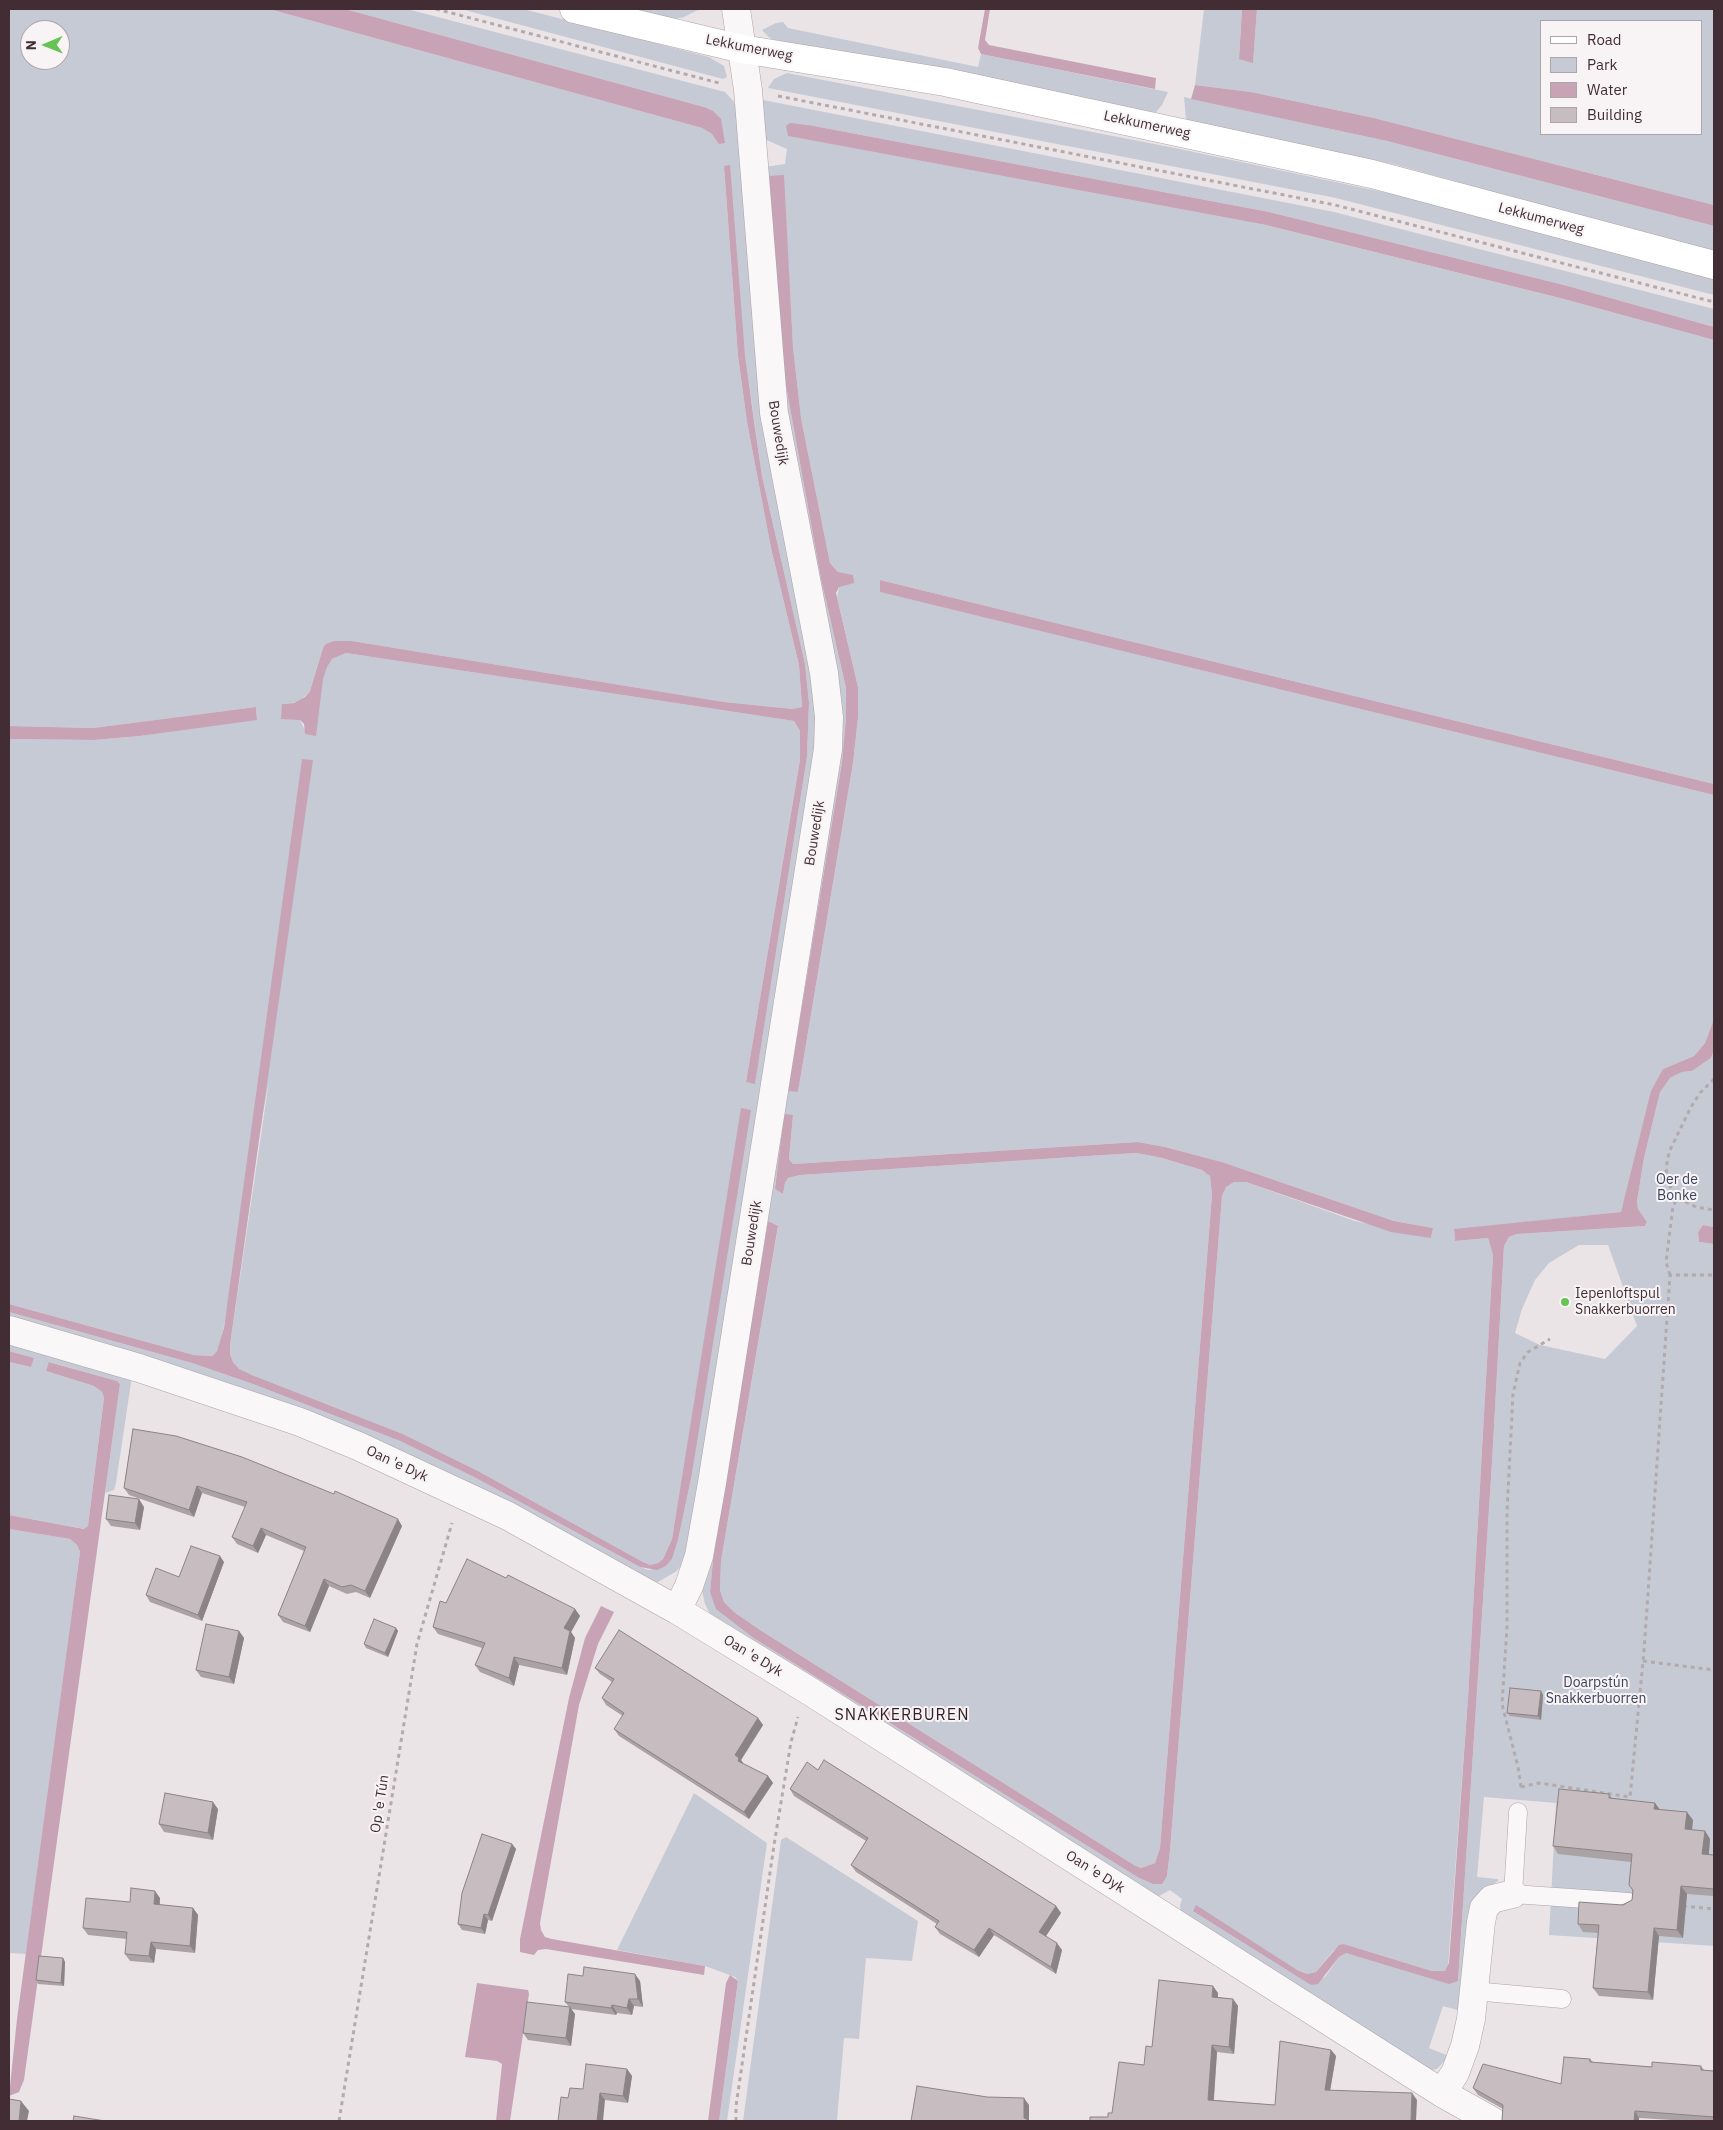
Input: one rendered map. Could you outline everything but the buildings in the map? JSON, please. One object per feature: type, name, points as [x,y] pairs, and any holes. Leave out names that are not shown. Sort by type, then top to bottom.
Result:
[{"type":"main road","name":"Lekkumerweg","points":[[574,9],[742,49],[945,82],[1372,174],[1714,265]]},
{"type":"street","name":"Bouwedijk","points":[[677,1610],[690,1586],[698,1556],[712,1483],[828,749],[829,717],[824,673],[774,413],[748,90],[736,9]]},
{"type":"street","name":"Oan 'e Dyk","points":[[9,1330],[139,1368],[300,1422],[508,1516],[677,1610],[811,1692],[1442,2094],[1492,2121]]},
{"type":"street","points":[[1442,2094],[1456,2073],[1465,2046],[1471,2019],[1484,1908],[1492,1899],[1513,1894]]},
{"type":"lane","points":[[1518,1812],[1513,1894],[1629,1902]]},
{"type":"lane","points":[[1474,1991],[1562,1998]]},
{"type":"path","points":[[436,9],[748,90],[1335,205],[1714,302]]},
{"type":"path","points":[[1714,1079],[1700,1093],[1669,1152],[1667,1177],[1678,1198],[1696,1207],[1714,1210]]},
{"type":"path","points":[[1633,1803],[1630,1797],[1643,1661],[1670,1275],[1666,1262],[1673,1206],[1678,1198]]},
{"type":"path","points":[[1670,1275],[1714,1276]]},
{"type":"path","points":[[1518,1812],[1521,1788],[1518,1767],[1502,1704],[1507,1627],[1507,1512],[1513,1394],[1520,1363],[1528,1352],[1550,1339]]},
{"type":"path","name":"Op 'e Tún","points":[[339,2121],[417,1644],[460,1493]]},
{"type":"path","points":[[1643,1661],[1714,1670]]},
{"type":"path","points":[[736,2121],[736,2106],[772,1855],[791,1742],[798,1716],[811,1692]]},
{"type":"path","points":[[1521,1788],[1539,1783],[1630,1797]]},
{"type":"path","points":[[1676,1906],[1714,1909]]},
{"type":"green space","points":[[9,9],[269,9],[702,128],[712,134],[704,107],[345,9],[407,9],[725,92],[734,102],[738,119],[814,686],[817,748],[763,1098],[685,1560],[677,1571],[658,1582],[646,1581],[544,1526],[9,1321],[9,1312],[192,1363],[253,1384],[400,1441],[474,1477],[640,1567],[649,1570],[666,1566],[672,1559],[691,1479],[742,1108],[672,1539],[663,1559],[658,1563],[650,1565],[643,1562],[478,1471],[403,1434],[238,1369],[230,1354],[230,1345],[269,1081],[221,1342],[217,1351],[212,1356],[194,1355],[9,1304],[9,739],[94,740],[140,736],[257,719],[256,707],[93,728],[9,726]],"holes":[[[724,166],[745,355],[762,476],[805,664],[809,703],[807,757],[755,1083],[746,1082],[800,760],[800,731],[794,721],[346,653],[332,659],[327,666],[305,730],[300,720],[295,718],[282,704],[299,702],[310,691],[323,648],[352,641],[724,702],[793,709],[802,707],[799,665],[771,548],[747,422],[738,356]]]},
{"type":"green space","points":[[461,9],[523,9],[709,57],[724,66],[727,77],[723,79]]},
{"type":"green space","points":[[626,9],[700,9],[684,17],[670,20]]},
{"type":"green space","points":[[1204,9],[1242,9],[1239,58],[1253,62],[1257,9],[1714,9],[1714,205],[1374,118],[1251,92],[1195,85]]},
{"type":"green space","points":[[783,22],[788,28],[978,67],[981,54],[1168,92],[1162,105],[1156,112],[1132,111],[771,39],[762,30],[776,23]]},
{"type":"green space","points":[[787,73],[1175,148],[1411,198],[1714,277],[1714,295],[1336,198],[768,88],[774,79]]},
{"type":"green space","points":[[1184,97],[1387,141],[1714,226],[1714,253],[1393,164],[1193,123],[1186,119]]},
{"type":"green space","points":[[763,100],[1334,212],[1714,309],[1714,327],[1564,285],[1269,212],[814,126],[789,136],[1266,225],[1560,298],[1714,340],[1714,784],[880,580],[881,592],[1714,795],[1714,1019],[1705,1043],[1694,1056],[1663,1069],[1621,1212],[1454,1230],[1455,1241],[1488,1238],[1493,1255],[1468,1698],[1448,1967],[1445,1971],[1432,1971],[1344,1944],[1333,1951],[1316,1972],[1307,1974],[1297,1970],[1311,1985],[1325,1977],[1339,1957],[1346,1953],[1458,1981],[1492,1463],[1504,1246],[1509,1237],[1517,1234],[1645,1226],[1647,1222],[1638,1209],[1637,1201],[1644,1158],[1660,1091],[1670,1078],[1682,1072],[1692,1071],[1711,1058],[1714,1050],[1714,1227],[1703,1225],[1698,1232],[1699,1242],[1714,1244],[1714,1946],[1549,1935],[1556,1803],[1484,1797],[1477,1877],[1498,1879],[1498,1881],[1489,1887],[1464,2012],[1443,2006],[1429,2048],[1449,2056],[1437,2069],[1431,2070],[1181,1913],[1180,1905],[1182,1899],[1170,1890],[1159,1896],[1151,1895],[710,1614],[705,1604],[702,1590],[838,744],[788,445],[764,167],[785,164],[787,149],[762,138]],"holes":[[[783,175],[793,347],[801,418],[830,563],[838,572],[839,587],[837,597],[858,687],[858,718],[853,763],[798,1092],[788,1090],[842,762],[846,717],[846,688],[821,579],[785,380],[782,345]],[[784,1115],[793,1115],[789,1159],[793,1164],[1138,1142],[1222,1162],[1394,1221],[1433,1228],[1431,1238],[1355,1221],[1246,1182],[1234,1182],[1226,1187],[1222,1196],[1170,1851],[1167,1876],[1153,1884],[1139,1878],[755,1639],[710,1592],[713,1560],[768,1221],[778,1227],[721,1561],[720,1590],[724,1602],[734,1612],[760,1630],[1134,1865],[1141,1868],[1155,1863],[1160,1848],[1212,1195],[1210,1175],[1202,1170],[1137,1153],[800,1175],[788,1178],[783,1194],[775,1189]],[[1579,1245],[1608,1245],[1637,1326],[1605,1359],[1540,1345],[1515,1333],[1522,1309],[1535,1280],[1549,1263]]]},
{"type":"green space","points":[[9,1340],[132,1376],[116,1483],[114,1490],[105,1493],[120,1384],[117,1381],[50,1362],[46,1371],[94,1386],[102,1392],[104,1398],[88,1526],[85,1529],[9,1515],[9,1362],[31,1367],[33,1358],[9,1351]]},
{"type":"green space","points":[[9,1529],[70,1539],[77,1545],[80,1552],[26,1954],[9,1953]]},
{"type":"green space","points":[[694,1793],[767,1843],[727,2121],[719,2121],[738,1981],[735,1977],[705,1966],[617,1950]]},
{"type":"green space","points":[[786,1837],[918,1921],[912,1961],[866,1958],[859,2039],[844,2038],[837,2121],[743,2121],[781,1840]]},
{"type":"water","points":[[269,9],[345,9],[704,107],[713,111],[721,119],[725,143],[719,144],[712,134],[702,128]]},
{"type":"water","points":[[985,9],[990,9],[985,40],[989,45],[1156,78],[1155,89],[981,54],[978,48]]},
{"type":"water","points":[[1242,9],[1257,9],[1253,63],[1239,59]]},
{"type":"water","points":[[1195,85],[1251,92],[1374,118],[1714,205],[1714,226],[1387,141],[1191,99]]},
{"type":"water","points":[[790,123],[1269,212],[1564,285],[1714,327],[1714,340],[1560,298],[1266,225],[788,136],[786,126]]},
{"type":"water","points":[[730,165],[745,355],[762,476],[805,664],[809,703],[807,757],[755,1084],[746,1082],[800,760],[800,731],[794,721],[346,653],[332,659],[327,667],[323,679],[316,736],[305,734],[304,724],[300,720],[281,719],[282,704],[294,703],[305,697],[310,691],[323,648],[326,644],[334,641],[352,641],[724,702],[793,709],[802,707],[799,665],[771,548],[747,422],[738,356],[724,166]]},
{"type":"water","points":[[784,175],[793,347],[801,418],[830,563],[838,572],[853,575],[854,583],[839,587],[836,593],[858,687],[858,718],[853,763],[798,1092],[788,1091],[842,762],[846,717],[846,688],[821,579],[785,380],[769,176]]},
{"type":"water","points":[[880,580],[1714,784],[1714,795],[880,592]]},
{"type":"water","points":[[256,707],[257,720],[140,736],[94,740],[9,739],[9,726],[93,728]]},
{"type":"water","points":[[302,759],[313,760],[230,1345],[230,1354],[233,1362],[239,1369],[252,1375],[403,1434],[478,1471],[643,1562],[650,1565],[658,1563],[663,1559],[672,1539],[741,1108],[751,1110],[691,1479],[672,1559],[666,1566],[657,1570],[640,1567],[474,1477],[400,1441],[253,1384],[192,1363],[9,1312],[9,1304],[194,1355],[212,1356],[217,1351],[224,1328]]},
{"type":"water","points":[[1714,1019],[1714,1050],[1711,1058],[1692,1071],[1682,1072],[1670,1078],[1660,1092],[1644,1158],[1637,1201],[1638,1209],[1647,1222],[1645,1226],[1517,1234],[1509,1237],[1504,1246],[1492,1463],[1458,1981],[1449,1984],[1346,1953],[1339,1957],[1318,1984],[1311,1985],[1193,1911],[1196,1905],[1297,1970],[1307,1974],[1316,1972],[1339,1945],[1344,1944],[1432,1971],[1445,1971],[1449,1963],[1468,1698],[1493,1255],[1488,1238],[1455,1241],[1454,1229],[1621,1212],[1651,1091],[1663,1069],[1694,1056],[1705,1043]]},
{"type":"water","points":[[784,1114],[793,1115],[789,1159],[793,1164],[1138,1142],[1222,1162],[1394,1221],[1433,1228],[1431,1238],[1391,1232],[1246,1182],[1234,1182],[1226,1187],[1222,1196],[1170,1851],[1167,1876],[1162,1884],[1153,1884],[1139,1878],[755,1639],[716,1609],[710,1592],[713,1560],[768,1221],[778,1226],[721,1561],[720,1590],[724,1602],[734,1612],[760,1630],[1134,1865],[1141,1868],[1155,1863],[1160,1848],[1212,1195],[1210,1176],[1202,1170],[1137,1153],[800,1175],[788,1178],[783,1194],[775,1189]]},
{"type":"water","points":[[1703,1225],[1714,1227],[1714,1244],[1699,1242],[1698,1232]]},
{"type":"water","points":[[9,1351],[34,1358],[31,1367],[9,1362]]},
{"type":"water","points":[[49,1362],[117,1381],[120,1384],[24,2080],[19,2092],[9,2096],[17,2019],[80,1552],[77,1545],[70,1539],[9,1529],[9,1515],[84,1529],[88,1526],[104,1398],[102,1392],[94,1386],[46,1371]]},
{"type":"water","points":[[601,1606],[614,1612],[598,1644],[579,1705],[540,1923],[541,1930],[545,1937],[552,1939],[705,1966],[704,1975],[546,1949],[538,1950],[534,1955],[520,1952],[520,1939],[569,1698],[585,1638]]},
{"type":"water","points":[[730,1975],[738,1981],[719,2121],[708,2121],[726,1983]]},
{"type":"water","points":[[477,1983],[528,1990],[529,1994],[510,2121],[496,2121],[502,2064],[497,2061],[465,2057]]},
{"type":"place","name":"Iepenloftspul Snakkerbuorren","points":[[1565,1302]]},
{"type":"district","name":"SNAKKERBUREN","points":[[902,1715]]},
{"type":"park label","name":"Oer de Bonke","points":[[1677,1188]]},
{"type":"park label","name":"Doarpstún Snakkerbuorren","points":[[1596,1692]]}]
